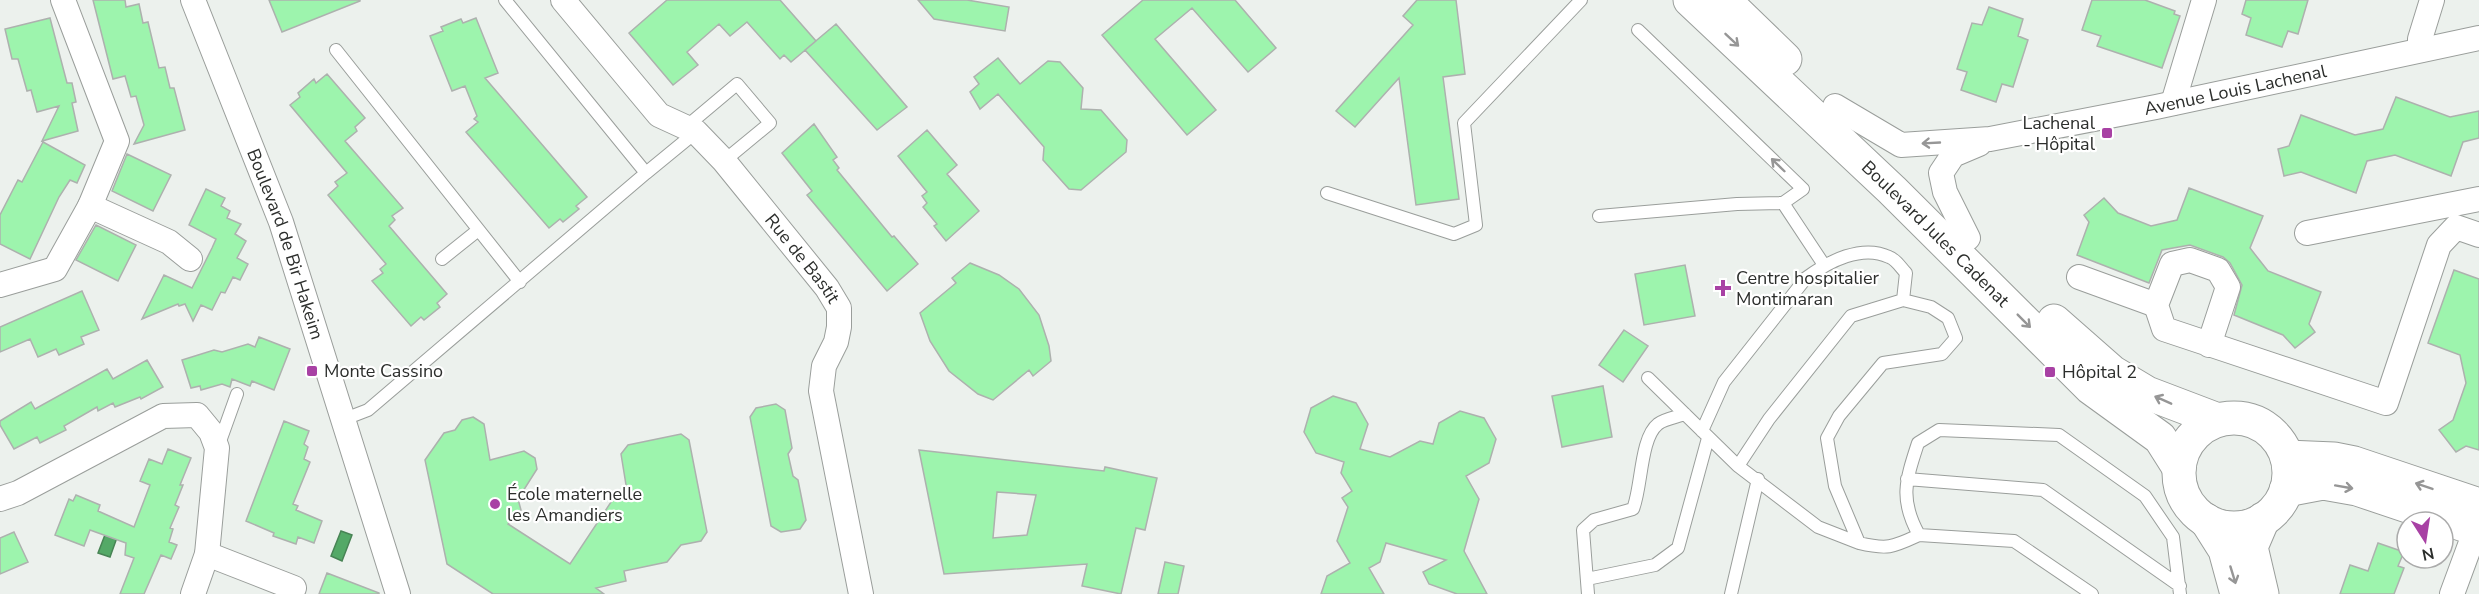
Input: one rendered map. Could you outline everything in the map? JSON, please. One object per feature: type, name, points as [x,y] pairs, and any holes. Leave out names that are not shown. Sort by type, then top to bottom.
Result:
[{"type":"street","points":[[0,285],[55,269],[90,206],[117,141],[63,0]]},
{"type":"street","name":"Boulevard de Bir Hakeim","points":[[193,0],[281,222],[398,594]]},
{"type":"street","name":"Rue de Bastit","points":[[563,0],[659,115],[692,129],[724,161],[827,288],[839,308],[836,342],[824,366],[821,391],[861,594]]},
{"type":"street","name":"Boulevard Jules Cadenat","points":[[1690,0],[1892,190],[2091,388],[2160,438],[2179,468]]},
{"type":"street","name":"Boulevard Jules Cadenat","points":[[1724,0],[2076,342],[2112,372],[2147,393],[2218,420]]},
{"type":"street","points":[[2173,103],[2204,0]]},
{"type":"street","points":[[2420,50],[2420,39],[2432,0]]},
{"type":"street","name":"Avenue Louis Lachenal","points":[[1835,106],[1901,145],[1990,139],[2479,38]]},
{"type":"street","name":"Avenue Louis Lachenal","points":[[1968,238],[1945,192],[1941,172],[1953,155],[1990,139]]},
{"type":"street","points":[[2209,345],[2228,286],[2218,270],[2190,260],[2172,264],[2156,305],[2164,329],[2209,345],[2386,403],[2439,244],[2456,227],[2471,200]]},
{"type":"street","points":[[2307,233],[2471,200]]},
{"type":"street","points":[[90,206],[169,242],[190,259]]},
{"type":"street","points":[[2456,227],[2479,235]]},
{"type":"street","points":[[2079,277],[2156,305]]},
{"type":"street","points":[[0,499],[18,493],[163,416],[197,416],[212,432],[217,448],[207,554],[193,594]]},
{"type":"street","points":[[2262,594],[2251,547],[2263,519],[2277,506],[2286,490],[2289,478],[2287,457],[2278,439],[2266,428],[2252,421],[2237,418],[2218,420],[2206,426],[2194,435],[2185,448],[2179,468],[2179,479],[2186,499],[2192,508],[2216,525],[2238,527],[2263,519]]},
{"type":"street","points":[[2287,457],[2334,459],[2354,463],[2478,521]]},
{"type":"street","points":[[2286,490],[2324,483],[2357,489],[2478,521]]},
{"type":"street","points":[[2206,520],[2225,550],[2237,594]]},
{"type":"street","points":[[2452,594],[2478,521]]},
{"type":"street","points":[[207,554],[294,588]]},
{"type":"lane","points":[[505,0],[646,173]]},
{"type":"lane","points":[[1327,193],[1454,234],[1476,225],[1464,123],[1570,5],[1581,0]]},
{"type":"lane","points":[[1599,216],[1783,202],[1803,189],[1638,30]]},
{"type":"lane","points":[[336,50],[477,231],[520,282]]},
{"type":"lane","points":[[342,420],[368,410],[520,282],[646,173],[737,84],[770,123],[724,161]]},
{"type":"lane","points":[[1783,202],[1824,265]]},
{"type":"lane","points":[[442,259],[477,231]]},
{"type":"lane","points":[[1587,579],[1655,565],[1678,548],[1705,434],[1724,382],[1806,278],[1824,265],[1869,250],[1892,257],[1906,273],[1903,300]]},
{"type":"lane","points":[[1738,466],[1769,419],[1851,316],[1903,300],[1931,307],[1948,318],[1956,338],[1942,354],[1883,363],[1839,416],[1827,438],[1835,486],[1859,543]]},
{"type":"lane","points":[[1648,378],[1738,466],[1818,526],[1859,543],[1881,549],[1896,546],[1919,535],[2014,541],[2092,594]]},
{"type":"lane","points":[[217,448],[237,394]]},
{"type":"lane","points":[[1588,594],[1583,530],[1594,520],[1633,509],[1639,495],[1647,439],[1658,423],[1685,414]]},
{"type":"lane","points":[[1919,535],[1908,515],[1907,479],[1918,443],[1940,430],[2059,435],[2145,496],[2173,537],[2180,590]]},
{"type":"lane","points":[[1731,594],[1758,479]]},
{"type":"lane","points":[[1907,479],[2043,490],[2180,590]]},
{"type":"shaded area","points":[[108,527],[119,532],[110,557],[98,553]]},
{"type":"shaded area","points":[[341,531],[352,535],[342,561],[331,556]]},
{"type":"building","points":[[93,0],[125,0],[126,7],[139,4],[143,23],[148,22],[159,68],[165,67],[170,88],[174,88],[185,130],[134,144],[144,125],[136,96],[131,97],[125,76],[113,79]]},
{"type":"building","points":[[269,0],[360,0],[360,1],[282,32]]},
{"type":"building","points":[[667,0],[780,0],[816,41],[791,62],[784,55],[780,59],[747,22],[730,36],[719,24],[687,52],[698,65],[673,85],[629,33]]},
{"type":"building","points":[[918,0],[967,0],[1009,7],[1005,31],[934,19]]},
{"type":"building","points":[[1143,0],[1235,0],[1276,48],[1248,72],[1192,8],[1155,39],[1216,110],[1187,135],[1102,35]]},
{"type":"building","points":[[1417,0],[1456,0],[1465,74],[1443,77],[1459,199],[1416,205],[1399,78],[1355,127],[1336,111],[1413,25],[1403,16]]},
{"type":"building","points":[[2092,0],[2145,0],[2175,11],[2174,14],[2180,16],[2162,68],[2097,46],[2101,36],[2082,30]]},
{"type":"building","points":[[2246,0],[2308,0],[2298,34],[2288,31],[2282,47],[2246,35],[2251,18],[2242,14]]},
{"type":"building","points":[[1989,7],[2023,19],[2018,36],[2028,40],[2013,87],[2002,84],[1996,102],[1961,90],[1967,72],[1957,69],[1972,23],[1982,25]]},
{"type":"building","points":[[50,18],[67,83],[72,83],[76,102],[72,103],[78,131],[42,141],[59,106],[37,112],[31,90],[27,91],[18,59],[12,59],[5,29]]},
{"type":"building","points":[[476,18],[498,73],[485,78],[587,197],[576,206],[579,209],[563,222],[560,219],[549,228],[466,132],[478,122],[474,119],[477,116],[465,86],[452,91],[430,36],[443,31],[441,27],[461,19],[463,23]]},
{"type":"building","points":[[836,24],[907,107],[877,130],[805,50]]},
{"type":"building","points":[[998,58],[1020,84],[1048,61],[1060,62],[1083,88],[1081,109],[1101,110],[1127,140],[1126,152],[1081,190],[1069,189],[1043,160],[1044,147],[998,94],[980,109],[970,92],[979,84],[974,77]]},
{"type":"building","points":[[327,74],[365,118],[355,127],[357,131],[345,141],[403,208],[392,216],[395,220],[389,226],[447,294],[437,303],[440,307],[424,320],[421,317],[411,326],[372,281],[383,273],[380,269],[386,264],[328,195],[338,186],[335,182],[347,173],[290,105],[300,97],[298,93],[314,79],[316,83]]},
{"type":"building","points":[[2396,97],[2450,117],[2479,111],[2479,138],[2463,142],[2451,176],[2395,155],[2367,161],[2356,193],[2301,172],[2284,176],[2278,149],[2289,146],[2301,115],[2355,135],[2383,129]]},
{"type":"building","points":[[814,124],[837,157],[833,160],[839,168],[837,170],[892,237],[894,236],[918,264],[887,291],[807,195],[812,191],[782,153]]},
{"type":"building","points":[[927,130],[957,165],[947,174],[979,211],[946,241],[934,226],[937,224],[923,207],[927,203],[922,196],[927,192],[898,156]]},
{"type":"building","points":[[43,142],[85,165],[77,183],[70,180],[59,197],[30,259],[0,244],[0,215],[18,180],[22,182]]},
{"type":"building","points":[[127,154],[171,175],[153,211],[112,191]]},
{"type":"building","points":[[2189,188],[2263,216],[2250,248],[2268,271],[2321,292],[2309,324],[2315,332],[2295,348],[2283,335],[2234,315],[2242,285],[2230,263],[2223,257],[2190,245],[2162,250],[2149,283],[2077,255],[2089,222],[2084,215],[2104,198],[2118,213],[2151,226],[2177,220]]},
{"type":"building","points":[[206,189],[225,198],[221,206],[230,211],[227,218],[241,224],[235,234],[246,241],[237,258],[248,264],[240,280],[233,277],[225,293],[221,292],[212,310],[201,305],[193,321],[185,304],[179,306],[178,304],[142,319],[164,275],[192,288],[212,248],[216,239],[189,225]]},
{"type":"building","points":[[96,225],[136,245],[118,281],[76,260]]},
{"type":"building","points":[[970,263],[999,275],[1019,289],[1039,315],[1049,346],[1051,361],[1033,376],[1029,370],[993,400],[978,394],[949,371],[930,341],[920,313],[956,283],[952,278]]},
{"type":"building","points":[[1685,265],[1695,316],[1644,325],[1635,274]]},
{"type":"building","points":[[2454,270],[2479,279],[2479,450],[2466,446],[2456,452],[2439,430],[2453,420],[2466,383],[2460,355],[2428,343]]},
{"type":"building","points":[[82,291],[99,330],[81,337],[84,344],[59,355],[56,349],[38,357],[30,339],[0,352],[0,327]]},
{"type":"building","points":[[1624,330],[1648,346],[1623,382],[1599,365]]},
{"type":"building","points":[[259,337],[290,349],[274,390],[252,381],[250,386],[232,379],[230,387],[222,384],[201,390],[200,386],[191,388],[182,360],[214,350],[222,352],[248,344],[255,347]]},
{"type":"building","points":[[147,360],[163,387],[141,399],[140,397],[115,407],[113,403],[98,411],[97,407],[64,426],[66,430],[40,443],[37,437],[14,449],[0,425],[0,421],[31,402],[35,409],[107,369],[113,379]]},
{"type":"building","points":[[1603,386],[1612,437],[1562,447],[1552,396]]},
{"type":"building","points":[[1333,396],[1356,403],[1368,424],[1360,449],[1390,457],[1420,441],[1433,444],[1439,423],[1460,411],[1484,418],[1496,439],[1489,463],[1466,476],[1479,499],[1464,551],[1487,594],[1457,594],[1429,584],[1423,572],[1446,560],[1386,543],[1380,562],[1369,568],[1384,594],[1321,594],[1327,576],[1350,563],[1337,541],[1348,507],[1342,498],[1352,491],[1341,473],[1344,462],[1316,453],[1304,432],[1311,408]]},
{"type":"building","points":[[776,404],[785,410],[792,448],[788,454],[793,476],[798,480],[806,520],[800,529],[781,532],[771,526],[750,417],[756,408]]},
{"type":"building","points":[[473,417],[484,424],[490,460],[524,451],[535,458],[537,469],[518,499],[521,510],[508,524],[570,564],[617,493],[627,491],[621,454],[628,445],[681,434],[689,440],[707,532],[701,541],[681,545],[667,562],[624,571],[626,581],[596,588],[604,594],[493,594],[447,564],[425,460],[444,433],[455,430],[462,420]]},
{"type":"building","points":[[284,421],[309,431],[304,444],[308,447],[304,459],[310,462],[293,504],[298,506],[296,510],[322,521],[314,543],[298,537],[296,544],[273,536],[274,533],[246,521]]},
{"type":"building","points":[[168,449],[191,458],[180,485],[183,485],[175,505],[179,507],[170,528],[173,529],[169,542],[177,545],[171,559],[161,555],[144,594],[120,594],[134,558],[125,555],[126,543],[90,530],[84,546],[55,535],[69,499],[73,501],[76,495],[100,505],[98,511],[134,527],[150,485],[140,481],[149,459],[162,464]]},
{"type":"building","points":[[919,450],[1104,471],[1105,467],[1157,478],[1145,530],[1136,528],[1121,594],[1082,586],[1087,564],[944,574]],"holes":[[[997,492],[1036,495],[1027,535],[993,538]]]},
{"type":"building","points":[[14,532],[28,562],[0,574],[0,538]]},
{"type":"building","points":[[2378,543],[2395,549],[2395,570],[2403,570],[2394,594],[2340,594],[2350,565],[2368,571]]},
{"type":"building","points":[[1165,562],[1184,566],[1178,594],[1158,594]]},
{"type":"building","points":[[327,573],[379,593],[379,594],[319,594]]},
{"type":"place","name":"Lachenal - Hôpital","points":[[2107,133]]},
{"type":"place","name":"Centre hospitalier Montimaran","points":[[1723,288]]},
{"type":"place","name":"Monte Cassino","points":[[312,371]]},
{"type":"place","name":"Hôpital 2","points":[[2050,372]]},
{"type":"place","name":"École maternelle les Amandiers","points":[[495,504]]}]
